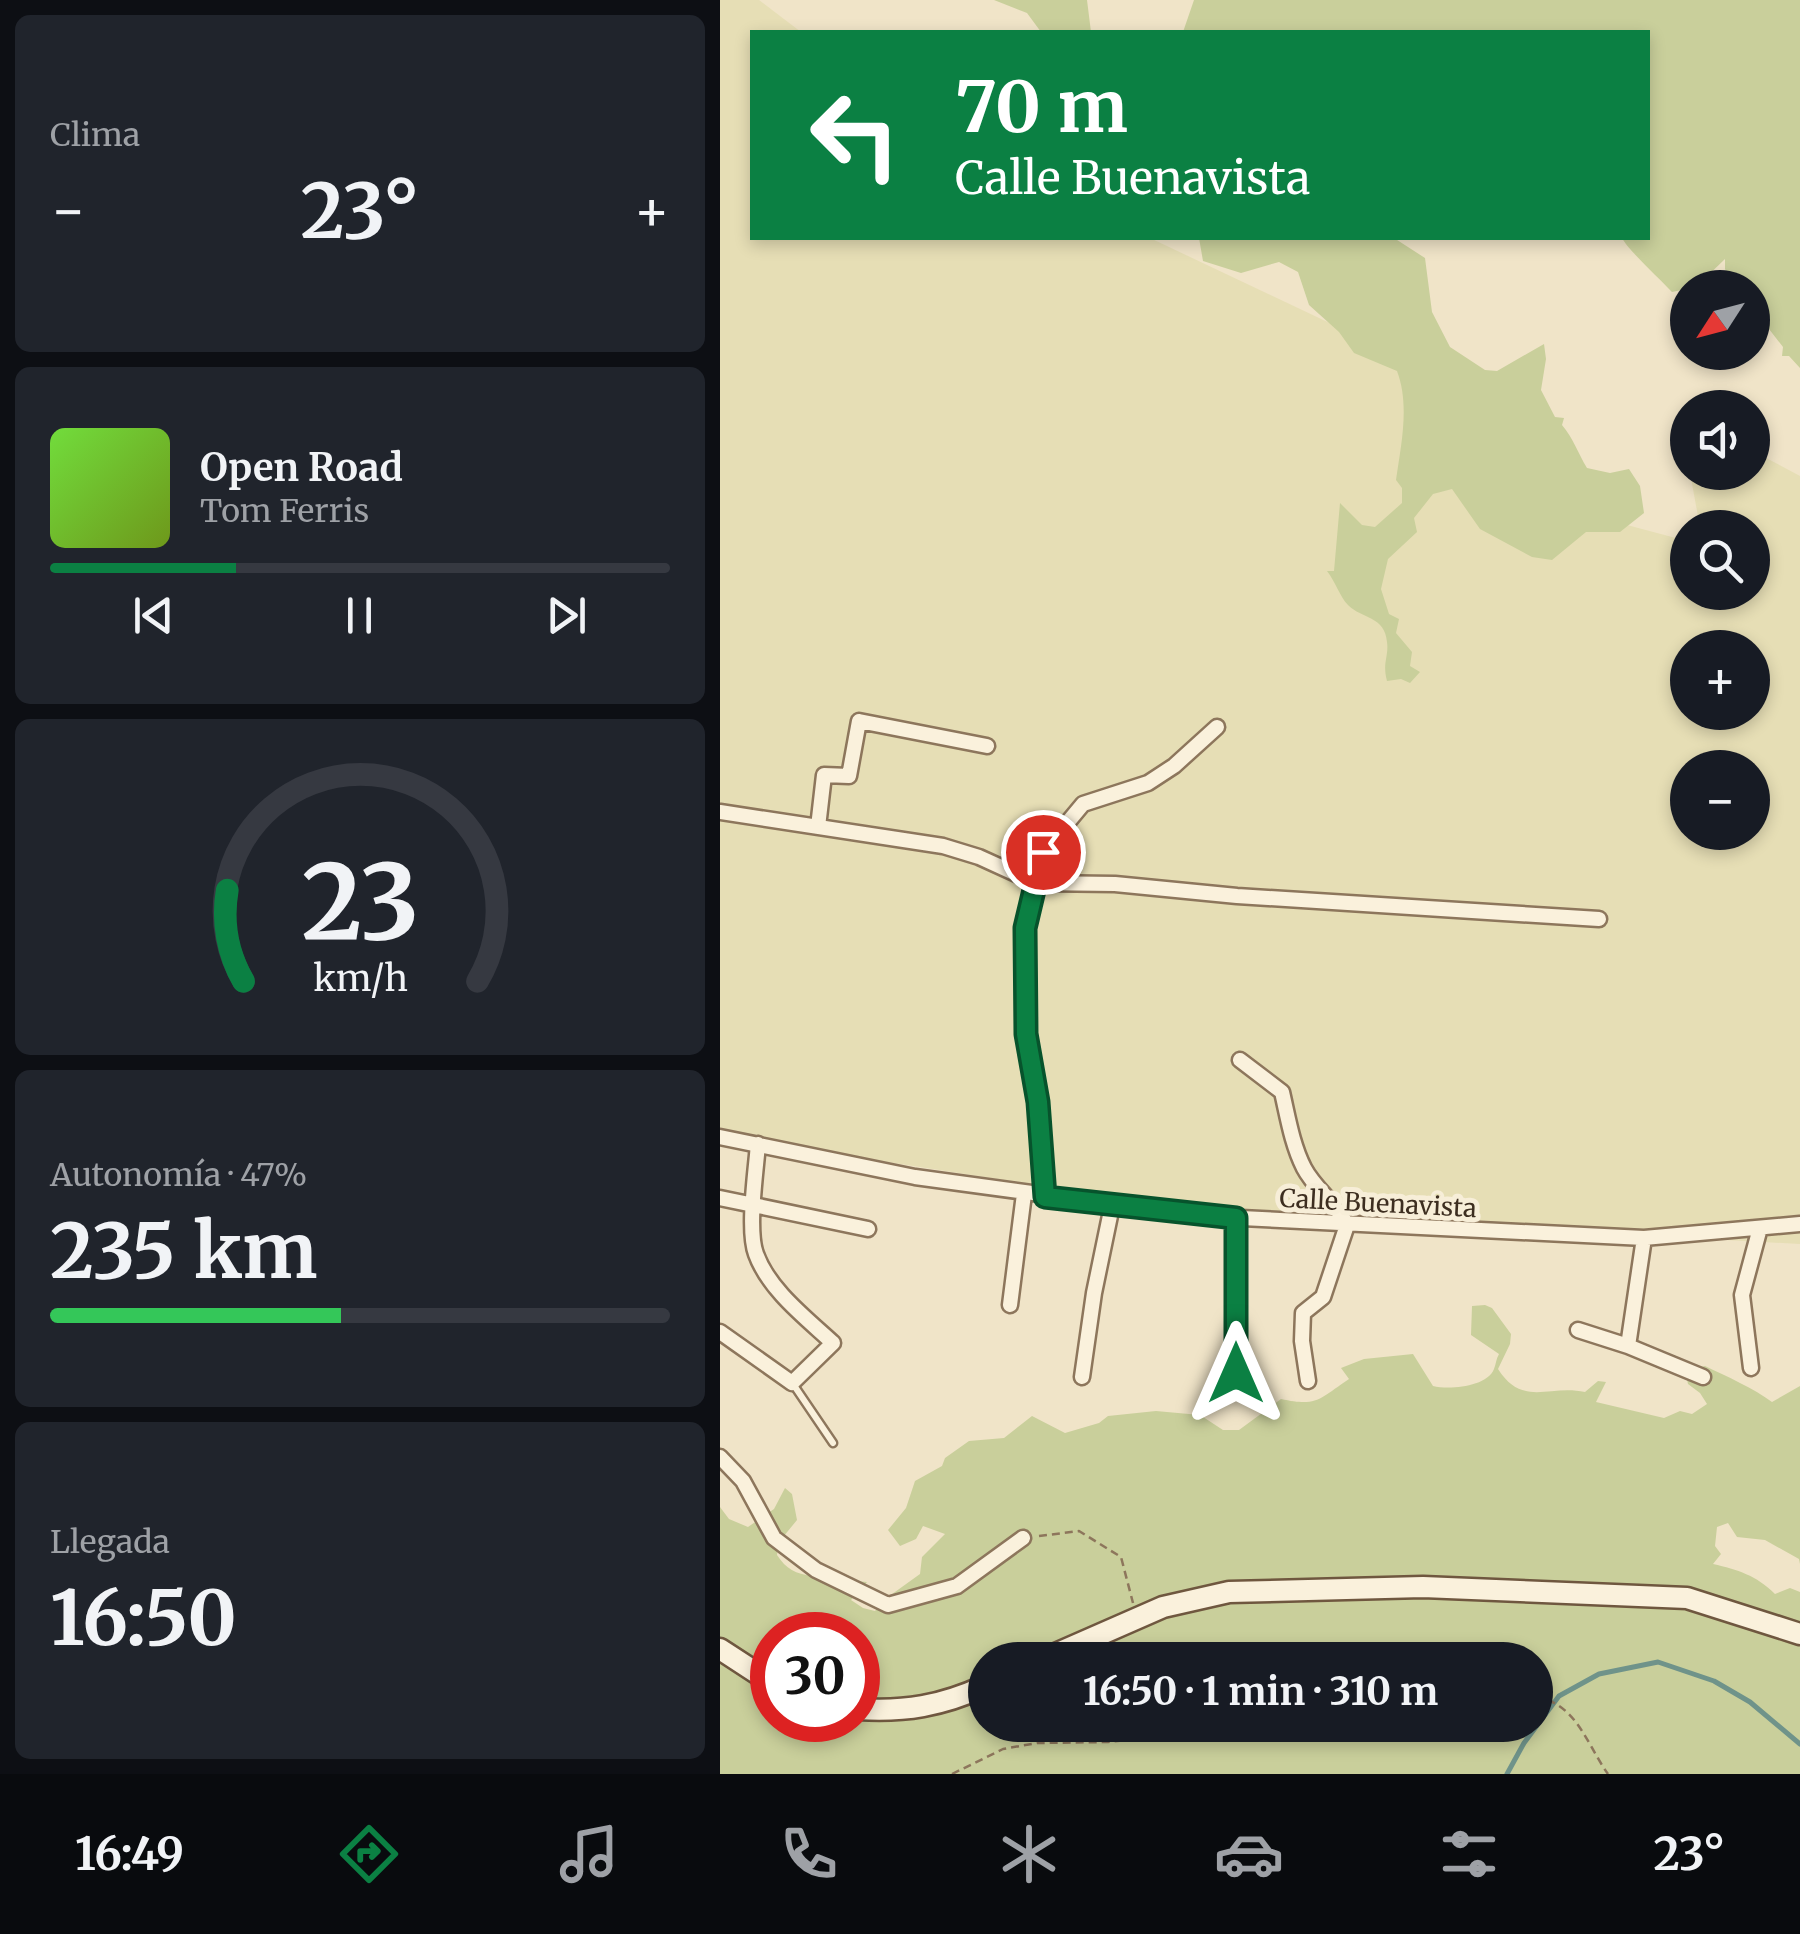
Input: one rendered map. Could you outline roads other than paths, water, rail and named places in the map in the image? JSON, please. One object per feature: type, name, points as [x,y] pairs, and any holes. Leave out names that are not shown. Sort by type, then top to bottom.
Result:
[{"type":"street","points":[[818,827],[824,775],[849,776],[858,721],[987,746]]},
{"type":"street","points":[[1045,1197],[1038,1102],[1026,1034],[1025,928],[1043,852],[1083,804],[1148,784],[1218,727]]},
{"type":"street","points":[[720,812],[943,846],[1036,882],[1115,884],[1237,896],[1599,919]]},
{"type":"street","points":[[1240,1060],[1282,1092],[1292,1139],[1306,1171],[1338,1206],[1347,1225],[1323,1296],[1303,1314],[1302,1341],[1308,1381]]},
{"type":"street","name":"Calle Buenavista","points":[[720,1137],[915,1177],[1112,1206],[1236,1218],[1644,1238],[1800,1224]]},
{"type":"street","points":[[720,1332],[792,1383],[833,1343],[781,1294],[756,1253],[758,1144]]},
{"type":"street","points":[[1010,1305],[1024,1194]]},
{"type":"street","points":[[720,1198],[868,1229]]},
{"type":"street","points":[[1082,1377],[1112,1206]]},
{"type":"street","points":[[1236,1218],[1236,1373]]},
{"type":"street","points":[[1751,1368],[1742,1295],[1760,1228]]},
{"type":"street","points":[[1628,1346],[1644,1238]]},
{"type":"street","points":[[1578,1330],[1703,1376]]},
{"type":"street","points":[[720,1457],[743,1481],[774,1538],[816,1570],[888,1605],[957,1586],[1023,1538]]},
{"type":"street","points":[[1082,1642],[1164,1607],[1229,1592],[1423,1586],[1686,1598],[1800,1634]]},
{"type":"street","points":[[720,1649],[750,1669]]},
{"type":"street","points":[[880,1711],[899,1712],[968,1694]]},
{"type":"lane","points":[[792,1383],[833,1443]]},
{"type":"waterway","points":[[1507,1774],[1524,1743],[1559,1696],[1599,1674],[1658,1662],[1714,1681],[1750,1702],[1800,1744]]}]
